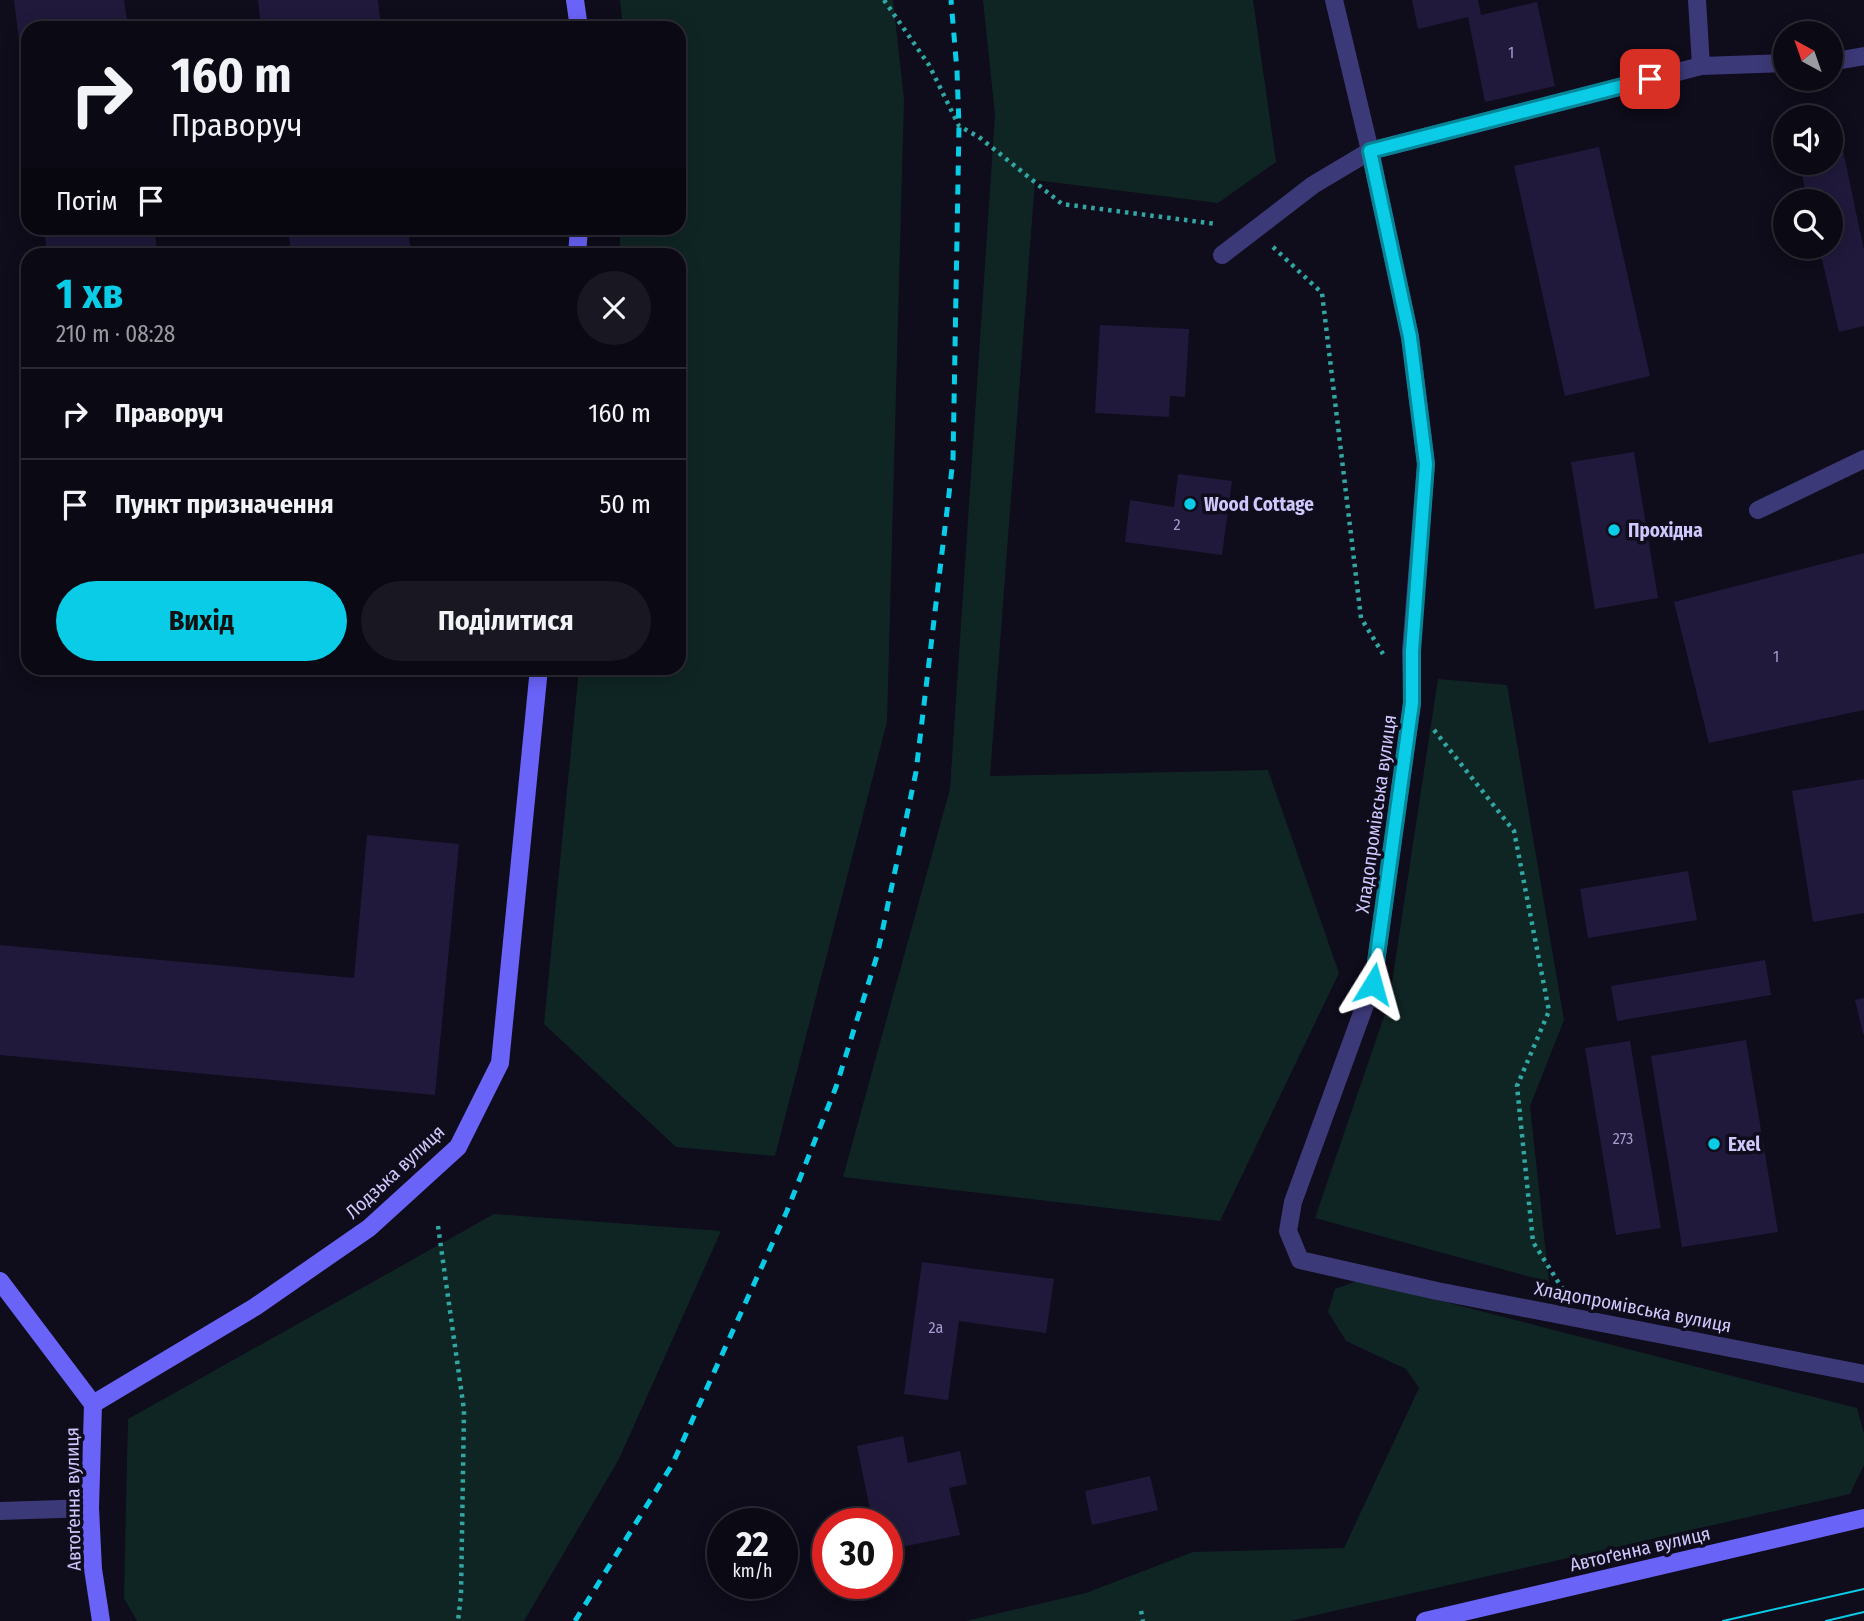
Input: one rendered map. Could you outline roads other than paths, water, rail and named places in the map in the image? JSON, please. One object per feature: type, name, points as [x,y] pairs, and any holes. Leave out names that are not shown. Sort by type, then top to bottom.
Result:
[{"type":"street","points":[[575,0],[578,21]]},
{"type":"street","name":"Хладопромівська вулиця","points":[[1334,0],[1410,337],[1426,464],[1412,651],[1412,703],[1373,984],[1293,1202],[1288,1231],[1300,1261],[1437,1291],[1864,1374]]},
{"type":"street","points":[[1697,0],[1701,66]]},
{"type":"street","points":[[1843,60],[1864,56]]},
{"type":"street","points":[[1222,255],[1312,185],[1370,151],[1701,66],[1773,64]]},
{"type":"street","points":[[1758,510],[1864,458]]},
{"type":"street","name":"Лодзька вулиця","points":[[93,1404],[255,1307],[369,1228],[458,1147],[500,1063],[538,675]]},
{"type":"street","name":"Автоґенна вулиця","points":[[0,1280],[93,1404],[90,1508],[93,1569],[101,1621]]},
{"type":"street","points":[[0,1511],[90,1508]]},
{"type":"street","name":"Автоґенна вулиця","points":[[1425,1621],[1864,1518]]},
{"type":"tram line","points":[[1723,1621],[1864,1589]]},
{"type":"tram line","points":[[1826,1621],[1864,1612]]},
{"type":"railway","points":[[575,1621],[672,1465],[787,1211],[836,1087],[877,956],[916,772],[953,460],[959,126],[951,0]]},
{"type":"place","name":"Wood Cottage","points":[[1190,504]]},
{"type":"place","name":"Прохідна","points":[[1614,530]]},
{"type":"place","name":"Exel","points":[[1714,1144]]}]
